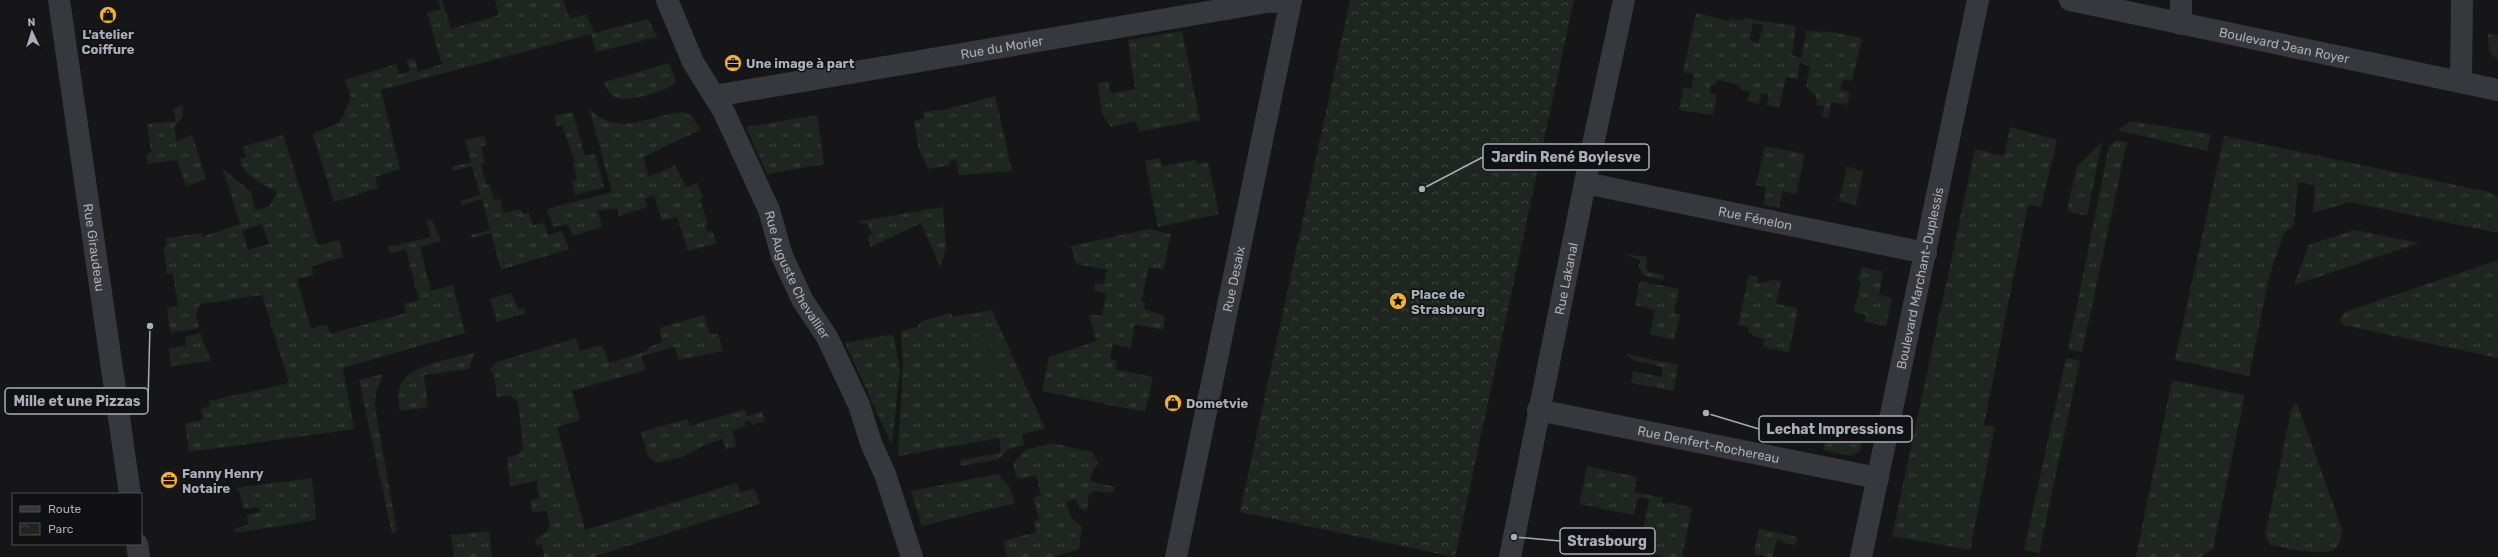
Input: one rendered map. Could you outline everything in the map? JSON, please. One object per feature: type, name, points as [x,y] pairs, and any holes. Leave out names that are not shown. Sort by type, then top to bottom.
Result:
[{"type":"street","name":"Rue Giraudeau","points":[[59,0],[130,493]]},
{"type":"street","name":"Rue Auguste Chevallier","points":[[667,0],[693,62],[724,112],[769,210],[782,256],[803,301],[827,337],[859,405],[871,443],[885,474],[912,557]]},
{"type":"street","name":"Rue Lakanal","points":[[1510,557],[1538,410],[1624,0]]},
{"type":"street","name":"Boulevard Marchant-Duplessis","points":[[1861,557],[1978,0]]},
{"type":"street","name":"Boulevard Jean Royer","points":[[2070,0],[2498,90]]},
{"type":"street","points":[[2180,0],[2181,24]]},
{"type":"street","points":[[2461,82],[2462,0]]},
{"type":"street","name":"Rue du Morier","points":[[714,96],[1267,2],[1291,1]]},
{"type":"street","name":"Rue Desaix","points":[[1176,557],[1291,1]]},
{"type":"street","name":"Rue Fénelon","points":[[1585,184],[1926,253]]},
{"type":"street","name":"Rue Denfert-Rochereau","points":[[1538,410],[1878,478]]},
{"type":"street","points":[[138,545],[139,557]]},
{"type":"green space","points":[[438,0],[442,0],[451,29],[499,15],[495,0],[563,0],[570,19],[586,14],[594,33],[648,19],[657,37],[596,52],[591,34],[381,90],[400,169],[375,177],[378,188],[334,202],[313,134],[340,122],[351,98],[345,80],[396,64],[399,75],[410,71],[406,60],[415,59],[418,72],[442,64],[427,13],[441,9]]},
{"type":"green space","name":"Place de Strasbourg","points":[[1350,0],[1574,0],[1455,557],[1240,512]]},
{"type":"green space","points":[[1696,13],[1729,21],[1730,18],[1742,21],[1745,18],[1796,26],[1792,55],[1801,58],[1807,31],[1832,32],[1862,38],[1852,81],[1843,79],[1840,89],[1850,92],[1847,105],[1831,102],[1828,118],[1822,117],[1824,106],[1817,105],[1816,96],[1806,86],[1810,66],[1800,63],[1797,79],[1786,77],[1779,108],[1767,105],[1769,95],[1761,93],[1759,104],[1747,101],[1750,92],[1740,89],[1740,85],[1717,80],[1716,85],[1711,84],[1710,93],[1717,95],[1713,115],[1679,110],[1683,87],[1691,89],[1694,74],[1683,72]],"holes":[[[1753,23],[1763,25],[1758,43],[1750,40]]]},
{"type":"green space","points":[[1182,31],[1200,120],[1139,132],[1136,121],[1111,127],[1102,114],[1098,83],[1108,81],[1111,93],[1135,89],[1128,40]]},
{"type":"green space","points":[[2488,34],[2498,35],[2498,61],[2489,51]]},
{"type":"green space","points":[[669,63],[676,82],[665,89],[648,95],[622,99],[617,98],[609,92],[604,82]]},
{"type":"green space","points":[[995,96],[1012,171],[959,175],[956,160],[950,161],[950,165],[928,169],[918,147],[914,121],[924,119],[923,112],[948,109]]},
{"type":"green space","points":[[183,106],[182,118],[174,127],[177,141],[192,135],[206,179],[186,186],[177,160],[148,164],[146,155],[151,152],[147,124],[176,121],[173,109]]},
{"type":"green space","points":[[589,108],[599,117],[609,122],[632,123],[680,112],[693,117],[700,130],[643,157],[649,177],[675,165],[686,187],[697,183],[703,197],[700,199],[708,224],[706,226],[708,232],[712,231],[717,243],[688,251],[677,217],[662,221],[654,195],[645,199],[647,207],[619,216],[617,208],[598,211],[602,227],[573,236],[568,224],[553,227],[547,209],[612,192]]},
{"type":"green space","points":[[573,112],[585,156],[595,154],[604,187],[575,195],[572,181],[577,180],[573,163],[575,162],[562,125],[557,126],[554,116]]},
{"type":"green space","points":[[817,115],[824,164],[767,174],[746,127]]},
{"type":"green space","points":[[2132,121],[2211,134],[2207,151],[2117,130]]},
{"type":"green space","points":[[2010,127],[2057,140],[2041,207],[2028,205],[1984,425],[1995,427],[1970,550],[1892,536],[1975,149],[2004,156]]},
{"type":"green space","points":[[283,135],[318,245],[339,240],[343,257],[312,266],[313,275],[297,279],[311,329],[327,324],[330,334],[406,313],[404,304],[419,300],[406,250],[390,254],[388,247],[431,237],[426,219],[432,220],[441,241],[420,247],[431,291],[453,285],[465,333],[343,368],[354,429],[189,452],[185,423],[203,420],[201,409],[210,406],[209,401],[289,383],[262,295],[200,304],[196,316],[199,328],[170,333],[167,308],[178,306],[173,274],[167,274],[163,247],[167,246],[166,238],[201,233],[202,237],[240,224],[223,169],[251,192],[255,209],[259,210],[270,206],[277,192],[255,179],[245,170],[240,159],[246,157],[243,147]],"holes":[[[262,224],[269,244],[248,250],[242,231]]]},
{"type":"green space","points":[[484,136],[486,145],[481,147],[485,163],[481,164],[486,185],[490,184],[494,200],[500,199],[503,213],[521,209],[523,214],[529,213],[533,225],[544,223],[548,235],[562,231],[569,249],[501,270],[491,233],[472,238],[471,235],[490,230],[482,199],[462,205],[461,201],[480,195],[472,166],[453,171],[452,167],[471,162],[465,140]]},
{"type":"green space","points":[[2224,136],[2489,192],[2498,197],[2498,233],[2350,202],[2313,213],[2315,185],[2298,182],[2294,225],[2284,233],[2269,277],[2249,376],[2175,360]]},
{"type":"green space","points":[[2117,140],[2127,142],[2082,352],[2068,350],[2109,146]]},
{"type":"green space","points":[[2102,142],[2087,216],[2067,211],[2077,166]]},
{"type":"green space","points":[[1765,146],[1805,154],[1796,194],[1783,191],[1779,208],[1763,205],[1766,187],[1756,185]]},
{"type":"green space","points":[[1160,158],[1162,166],[1196,160],[1197,164],[1208,162],[1219,214],[1158,227],[1145,161]]},
{"type":"green space","points":[[1847,167],[1863,171],[1856,205],[1839,201]]},
{"type":"green space","points":[[943,207],[946,249],[940,267],[921,223],[871,247],[867,237],[872,234],[867,223],[860,224],[859,221]]},
{"type":"green space","points":[[1149,229],[1171,234],[1163,270],[1149,267],[1141,301],[1145,302],[1144,309],[1165,316],[1163,330],[1135,324],[1130,348],[1113,344],[1110,359],[1117,361],[1115,369],[1153,377],[1145,412],[1042,391],[1049,357],[1096,341],[1089,314],[1102,316],[1106,294],[1095,291],[1094,283],[1104,284],[1107,270],[1076,264],[1071,246]]},
{"type":"green space","points":[[2354,230],[2419,243],[2294,285],[2309,245]]},
{"type":"green space","points":[[1625,254],[1647,257],[1646,269],[1648,272],[1664,275],[1663,280],[1643,275],[1639,267],[1640,260]]},
{"type":"green space","points":[[2498,260],[2498,358],[2343,325],[2340,319],[2345,312]]},
{"type":"green space","points":[[1862,267],[1883,272],[1879,295],[1892,298],[1886,326],[1865,322],[1866,315],[1854,312],[1861,282],[1858,280]]},
{"type":"green space","points":[[1749,275],[1758,277],[1757,284],[1773,280],[1781,281],[1776,304],[1798,308],[1789,352],[1763,347],[1765,339],[1752,336],[1752,334],[1748,333],[1749,327],[1738,325]]},
{"type":"green space","points":[[1640,281],[1679,289],[1674,313],[1680,315],[1674,340],[1650,334],[1655,310],[1635,305]]},
{"type":"green space","points":[[511,293],[519,310],[524,308],[525,313],[497,322],[490,299]]},
{"type":"green space","points":[[992,310],[1045,429],[1022,434],[1024,445],[1008,449],[999,459],[961,466],[960,460],[1001,453],[999,438],[898,456],[903,365],[901,331],[917,327],[922,321],[951,313],[952,317]]},
{"type":"green space","points":[[704,315],[710,335],[718,333],[723,351],[679,360],[674,347],[641,356],[646,370],[572,391],[580,420],[557,427],[585,530],[737,483],[740,493],[754,488],[760,504],[593,557],[544,557],[542,544],[536,545],[535,539],[547,531],[549,521],[547,511],[532,512],[531,501],[539,498],[537,481],[510,486],[507,457],[518,455],[523,447],[518,402],[509,395],[497,397],[494,374],[489,370],[497,362],[576,338],[580,351],[602,345],[609,363],[647,351],[649,347],[662,342],[660,328]]},
{"type":"green space","points":[[983,315],[997,366],[986,369],[972,318]]},
{"type":"green space","points":[[200,333],[211,361],[171,366],[169,348],[186,346],[185,337]]},
{"type":"green space","points":[[893,334],[900,368],[892,445],[845,343]]},
{"type":"green space","points":[[474,353],[469,369],[424,375],[428,407],[400,411],[398,399],[400,386],[404,379],[410,374],[418,369],[437,362]]},
{"type":"green space","points":[[1626,354],[1678,365],[1673,391],[1631,383],[1633,371],[1662,377],[1662,367],[1633,360]]},
{"type":"green space","points":[[2066,358],[2080,361],[2039,553],[2024,550]]},
{"type":"green space","points":[[383,374],[376,392],[375,407],[397,532],[392,533],[359,380]]},
{"type":"green space","points":[[2172,380],[2245,395],[2213,548],[2201,557],[2136,557]]},
{"type":"green space","points":[[2297,403],[2342,529],[2338,545],[2335,549],[2329,551],[2313,552],[2270,545],[2265,535],[2291,412],[2294,404]]},
{"type":"green space","points":[[744,409],[747,416],[762,411],[765,421],[752,425],[750,420],[744,422],[745,427],[732,431],[736,446],[726,449],[723,439],[704,445],[682,457],[656,463],[648,456],[641,432],[687,419],[690,426]]},
{"type":"green space","points":[[1844,431],[1863,435],[1860,451],[1851,456],[1823,450],[1827,433],[1843,437]]},
{"type":"green space","points":[[1052,443],[1092,452],[1099,464],[1094,468],[1090,481],[1115,487],[1113,493],[1095,491],[1089,494],[1087,511],[1080,509],[1076,499],[1066,502],[1071,518],[1082,527],[1079,549],[1053,557],[1007,557],[1003,541],[1037,532],[1034,521],[1039,520],[1034,498],[1041,495],[1036,475],[1020,479],[1016,477],[1013,464],[1025,450]]},
{"type":"green space","points":[[1587,466],[1637,477],[1634,492],[1663,498],[1662,503],[1667,504],[1667,502],[1692,508],[1682,557],[1666,557],[1639,551],[1649,499],[1640,497],[1637,499],[1634,515],[1579,504]]},
{"type":"green space","points":[[997,474],[1009,486],[1015,503],[922,526],[911,491]]},
{"type":"green space","points":[[312,478],[316,515],[315,520],[235,533],[234,529],[248,525],[247,515],[260,512],[259,507],[244,509],[239,491],[235,488]]},
{"type":"green space","points":[[1759,529],[1797,537],[1796,545],[1783,543],[1783,540],[1777,539],[1772,557],[1754,554]]},
{"type":"green space","points":[[489,531],[492,557],[454,557],[451,535]]},
{"type":"place","name":"L'atelier Coiffure","points":[[108,15]]},
{"type":"place","name":"Une image à part","points":[[733,63]]},
{"type":"place","name":"Jardin René Boylesve","points":[[1422,189]]},
{"type":"place","name":"Place de Strasbourg","points":[[1398,301]]},
{"type":"place","name":"Mille et une Pizzas","points":[[150,326]]},
{"type":"place","name":"Dometvie","points":[[1173,403]]},
{"type":"place","name":"Lechat Impressions","points":[[1706,413]]},
{"type":"place","name":"Fanny Henry Notaire","points":[[169,480]]},
{"type":"place","name":"Strasbourg","points":[[1514,537]]}]
